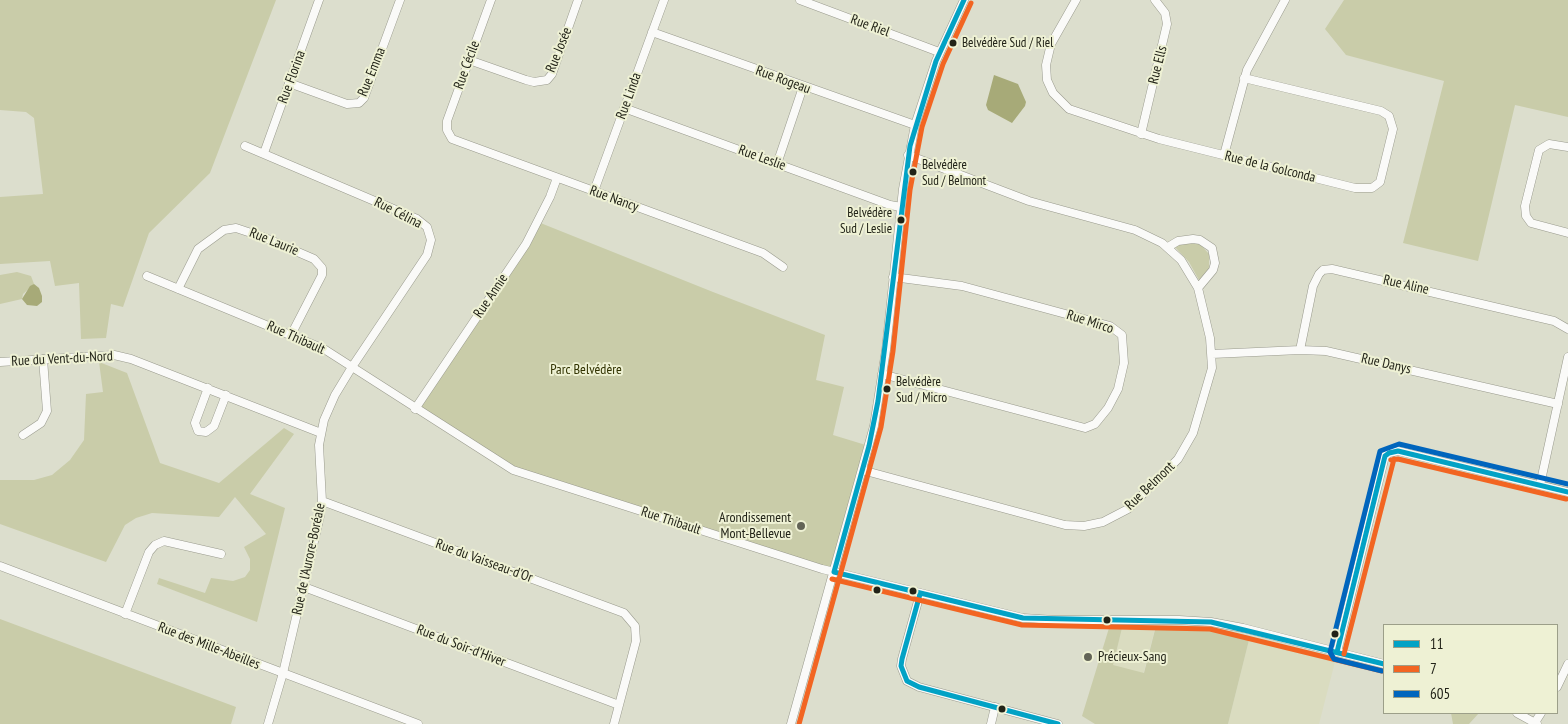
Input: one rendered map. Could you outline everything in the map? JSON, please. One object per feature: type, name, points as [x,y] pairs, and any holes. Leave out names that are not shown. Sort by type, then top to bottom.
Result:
[{"type":"street","name":"Rue Florina","points":[[264,153],[319,0]]},
{"type":"street","name":"Rue Emma","points":[[289,83],[347,104],[359,103],[364,98],[400,0]]},
{"type":"street","name":"Rue Cécile","points":[[447,130],[447,121],[491,0]]},
{"type":"street","name":"Rue Josée","points":[[469,60],[534,82],[547,80],[552,74],[578,0]]},
{"type":"street","name":"Rue Linda","points":[[594,191],[664,0]]},
{"type":"street","name":"Rue Riel","points":[[800,0],[939,52]]},
{"type":"street","points":[[791,724],[874,426],[882,374],[901,206],[908,156],[915,126],[939,52],[964,0]]},
{"type":"street","name":"Rue de la Golconda","points":[[1076,0],[1048,50],[1046,72],[1050,86],[1063,104],[1076,112],[1142,134],[1362,189],[1376,186],[1382,178],[1394,129],[1389,116],[1380,111],[1244,78]]},
{"type":"street","name":"Rue Ells","points":[[1142,134],[1167,29],[1165,13],[1155,0]]},
{"type":"street","points":[[1224,155],[1244,78],[1253,56],[1285,0]]},
{"type":"street","name":"Rue Rogeau","points":[[652,32],[915,126]]},
{"type":"street","points":[[777,164],[803,87]]},
{"type":"street","name":"Rue Leslie","points":[[624,108],[890,205],[901,206]]},
{"type":"street","name":"Rue Nancy","points":[[447,130],[456,141],[763,253],[783,267]]},
{"type":"street","points":[[1568,147],[1549,144],[1539,150],[1524,206],[1526,216],[1531,223],[1568,233]]},
{"type":"street","name":"Rue Célina","points":[[245,146],[417,219],[423,223],[430,233],[430,247],[427,255],[352,367]]},
{"type":"street","name":"Rue Belmont","points":[[862,470],[1065,525],[1084,526],[1103,522],[1128,508],[1172,466],[1184,450],[1193,433],[1210,378],[1212,354],[1198,288],[1187,268],[1168,247],[1140,232],[1029,201],[908,156]]},
{"type":"street","name":"Rue Annie","points":[[416,409],[526,244],[550,197],[557,178]]},
{"type":"street","name":"Rue Laurie","points":[[178,289],[198,249],[224,230],[236,228],[263,237],[314,259],[322,268],[322,275],[291,334]]},
{"type":"street","points":[[1168,247],[1178,242],[1193,239],[1200,240],[1212,248],[1215,263],[1213,270],[1198,288]]},
{"type":"street","name":"Rue Aline","points":[[1300,350],[1315,279],[1323,270],[1332,269],[1554,321],[1568,330]]},
{"type":"street","name":"Rue Thibault","points":[[147,276],[324,349],[513,470],[834,572],[1011,616],[1042,620],[1179,620],[1211,622],[1243,628],[1383,664]]},
{"type":"street","name":"Rue Mirco","points":[[882,374],[1085,428],[1095,424],[1108,408],[1118,389],[1124,367],[1122,335],[1110,326],[962,286],[893,277]]},
{"type":"street","name":"Rue Danys","points":[[1212,354],[1300,350],[1344,354],[1558,404]]},
{"type":"street","name":"Rue du Vent-du-Nord","points":[[0,362],[123,357],[140,361],[321,432]]},
{"type":"street","points":[[1540,485],[1568,357]]},
{"type":"street","points":[[23,435],[42,423],[47,411],[43,359]]},
{"type":"street","name":"Rue de l'Aurore-Boréale","points":[[268,724],[283,673],[304,587],[322,501],[319,458],[321,432],[330,406],[352,367]]},
{"type":"street","points":[[208,388],[195,423],[198,430],[206,432],[214,426],[226,395]]},
{"type":"street","points":[[1337,652],[1386,456],[1389,453],[1398,451],[1568,492]]},
{"type":"street","name":"Rue du Vaisseau-d'Or","points":[[322,501],[624,612],[633,622],[636,631],[634,648],[619,705]]},
{"type":"street","points":[[125,614],[148,552],[155,545],[164,541],[222,554]]},
{"type":"street","name":"Rue des Mille-Abeilles","points":[[0,566],[418,724]]},
{"type":"street","name":"Rue du Soir-d'Hiver","points":[[304,587],[619,705]]},
{"type":"street","points":[[920,594],[902,659],[901,666],[907,681],[919,687],[1058,724]]},
{"type":"street","points":[[1558,685],[1568,664]]},
{"type":"street","points":[[614,724],[619,705]]},
{"type":"street","points":[[991,724],[996,707]]},
{"type":"street","points":[[1519,714],[1535,724]]},
{"type":"shaded area","points":[[994,75],[1018,84],[1026,102],[1012,123],[988,110],[986,105]]},
{"type":"shaded area","points":[[34,284],[39,288],[42,296],[42,302],[37,306],[27,305],[22,299],[30,286]]},
{"type":"shaded area","points":[[1122,628],[1155,628],[1137,698],[1106,690]]},
{"type":"shaded area","points":[[1250,636],[1292,649],[1297,648],[1336,658],[1319,724],[1228,724]]},
{"type":"green space","points":[[0,0],[276,0],[210,173],[149,233],[123,307],[111,304],[106,338],[81,339],[79,283],[55,286],[50,261],[0,264],[0,197],[43,194],[34,118],[26,112],[0,110]]},
{"type":"green space","points":[[1344,0],[1568,0],[1568,117],[1515,105],[1478,261],[1403,243],[1444,81],[1346,55],[1325,29]]},
{"type":"green space","name":"Parc Belvédère","points":[[538,222],[825,335],[816,380],[844,387],[833,435],[869,446],[834,572],[519,473],[415,409]]},
{"type":"green space","points":[[1184,242],[1199,243],[1209,254],[1209,269],[1199,280],[1189,262],[1175,247]]},
{"type":"green space","points":[[17,272],[31,276],[34,284],[23,294],[22,299],[0,304],[0,275]]},
{"type":"green space","points":[[99,362],[127,373],[160,463],[219,483],[284,428],[294,434],[250,494],[285,508],[257,622],[157,584],[159,578],[205,593],[211,578],[233,581],[245,577],[250,570],[250,559],[244,547],[266,534],[235,497],[219,517],[152,513],[136,518],[125,525],[106,562],[0,524],[0,480],[34,480],[52,475],[70,460],[84,440],[86,394],[103,392]]},
{"type":"green space","points":[[0,619],[236,707],[231,724],[0,724]]},
{"type":"green space","points":[[1156,626],[1213,629],[1250,636],[1228,724],[1095,724],[1082,716],[1109,628],[1122,628],[1113,665],[1144,673]]},
{"type":"green space","points":[[1451,714],[1478,714],[1469,724],[1453,724]]},
{"type":"transit line","name":"11","points":[[834,572],[869,446],[878,401],[910,146],[936,61],[964,0]]},
{"type":"transit line","name":"7","points":[[799,724],[881,427],[893,351],[910,190],[922,127],[943,64],[971,3]]},
{"type":"transit line","name":"605","points":[[1382,671],[1334,659],[1330,652],[1380,451],[1399,444],[1568,484]]},
{"type":"transit line","name":"11","points":[[1389,453],[1398,451],[1568,492]]},
{"type":"transit line","name":"11","points":[[1337,652],[1385,456],[1389,453]]},
{"type":"transit line","name":"7","points":[[1344,654],[1394,459]]},
{"type":"transit line","name":"7","points":[[1391,460],[1398,459],[1566,499]]},
{"type":"transit line","name":"11","points":[[834,572],[1023,618],[1211,622],[1383,664]]},
{"type":"transit line","name":"7","points":[[832,579],[1022,625],[1210,629],[1382,671]]},
{"type":"transit line","name":"11","points":[[920,594],[902,659],[901,666],[907,681],[919,687],[1058,724]]},
{"type":"place","name":"Belvédère Sud / Riel","points":[[953,43]]},
{"type":"place","name":"Belvédère Sud / Belmont","points":[[913,172]]},
{"type":"place","name":"Belvédère Sud / Leslie","points":[[901,220]]},
{"type":"place","name":"Belvédère Sud / Micro","points":[[887,389]]},
{"type":"place","name":"Arondissement Mont-Bellevue","points":[[801,526]]},
{"type":"place","name":"Précieux-Sang","points":[[1088,657]]}]
